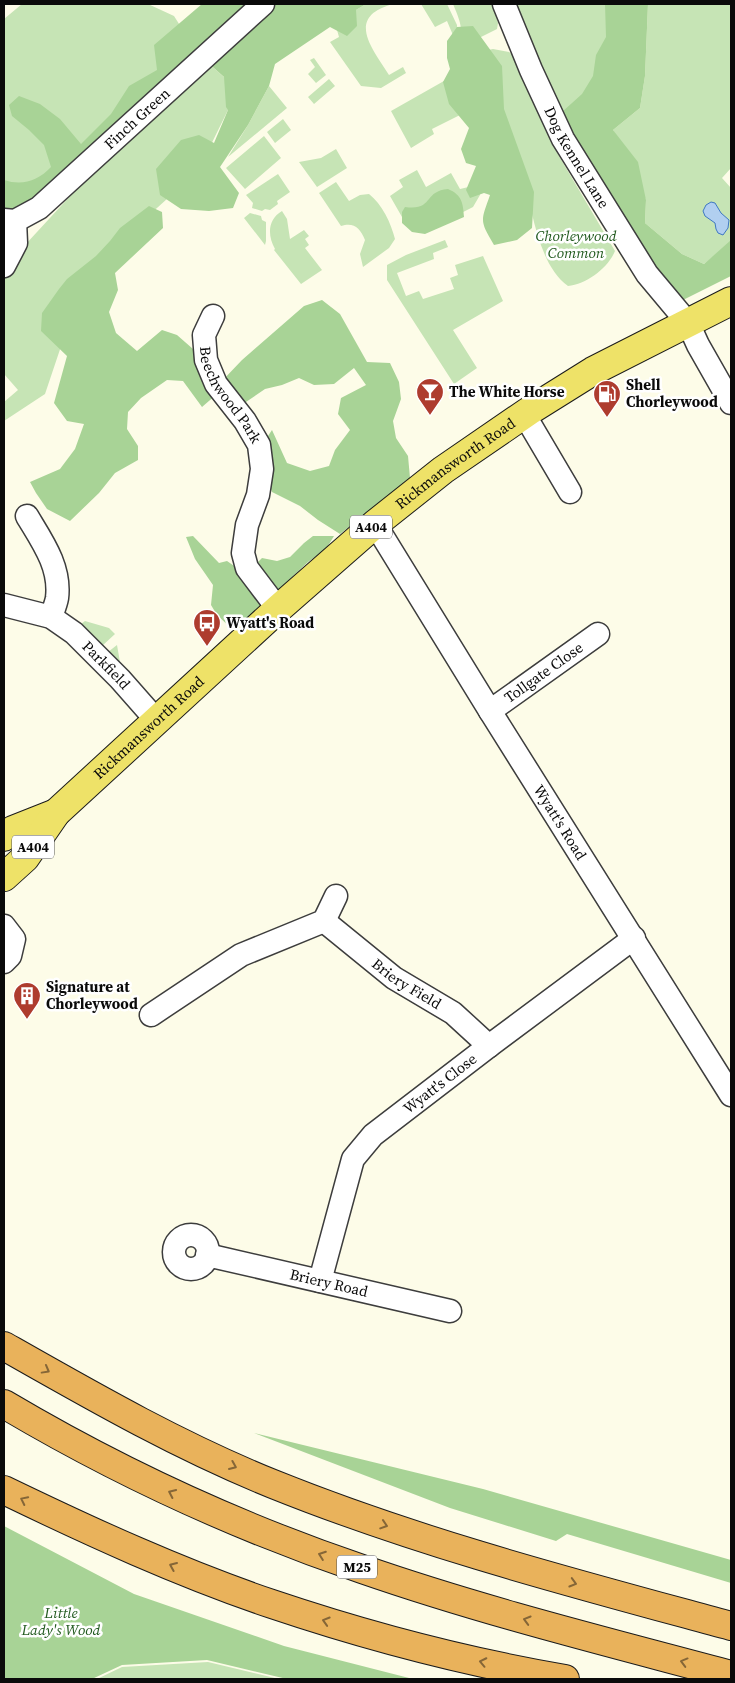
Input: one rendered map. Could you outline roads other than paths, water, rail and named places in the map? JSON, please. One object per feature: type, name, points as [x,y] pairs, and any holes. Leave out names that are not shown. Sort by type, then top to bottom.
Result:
[{"type":"highway","points":[[4,1346],[126,1415],[203,1454],[272,1484],[349,1513],[466,1552],[731,1626]]},
{"type":"highway","name":"M25","points":[[4,1404],[77,1445],[140,1477],[271,1536],[450,1598],[731,1674]]},
{"type":"highway","points":[[4,1490],[121,1545],[183,1571],[271,1604],[358,1631],[448,1655],[565,1679]]},
{"type":"main road","name":"Rickmansworth Road","points":[[4,877],[25,858],[56,813],[278,609],[375,524],[443,470],[524,414],[593,371],[731,301]]},
{"type":"main road","name":"Rickmansworth Road","points":[[4,837],[13,830],[56,813]]},
{"type":"street","name":"Finch Green","points":[[9,220],[40,208],[263,4]]},
{"type":"street","name":"Dog Kennel Lane","points":[[504,4],[562,139],[647,274],[688,322],[698,345],[731,403]]},
{"type":"street","points":[[4,266],[16,243],[9,220]]},
{"type":"street","name":"Beechwood Park","points":[[212,316],[204,335],[206,360],[216,384],[245,421],[259,445],[262,469],[258,495],[247,525],[243,553],[247,568],[278,609]]},
{"type":"street","points":[[524,414],[570,492]]},
{"type":"street","points":[[33,518],[57,574],[57,600],[51,617]]},
{"type":"street","name":"Wyatt's Road","points":[[375,524],[731,1095]]},
{"type":"street","name":"Parkfield","points":[[4,605],[51,617],[80,640],[120,679],[157,721]]},
{"type":"street","name":"Tollgate Close","points":[[490,711],[598,634]]},
{"type":"street","points":[[151,1015],[241,955],[324,921],[336,896]]},
{"type":"street","name":"Briery Field","points":[[324,921],[394,978],[453,1013],[489,1046]]},
{"type":"street","points":[[4,926],[14,939],[10,956],[4,962]]},
{"type":"street","name":"Wyatt's Close","points":[[320,1281],[353,1159],[374,1136],[489,1046],[634,938]]},
{"type":"street","name":"Briery Road","points":[[208,1256],[450,1311]]},
{"type":"water","points":[[711,202],[715,203],[721,213],[729,220],[728,228],[723,235],[718,233],[715,223],[705,216],[703,211],[706,205]]},
{"type":"place","name":"The White Horse","points":[[430,416]]},
{"type":"place","name":"Shell Chorleywood","points":[[607,418]]},
{"type":"place","name":"Wyatt's Road","points":[[207,647]]},
{"type":"place","name":"Signature at Chorleywood","points":[[27,1020]]},
{"type":"park label","name":"Chorleywood Common","points":[[576,244]]},
{"type":"park label","name":"Little Lady's Wood","points":[[61,1622]]}]
